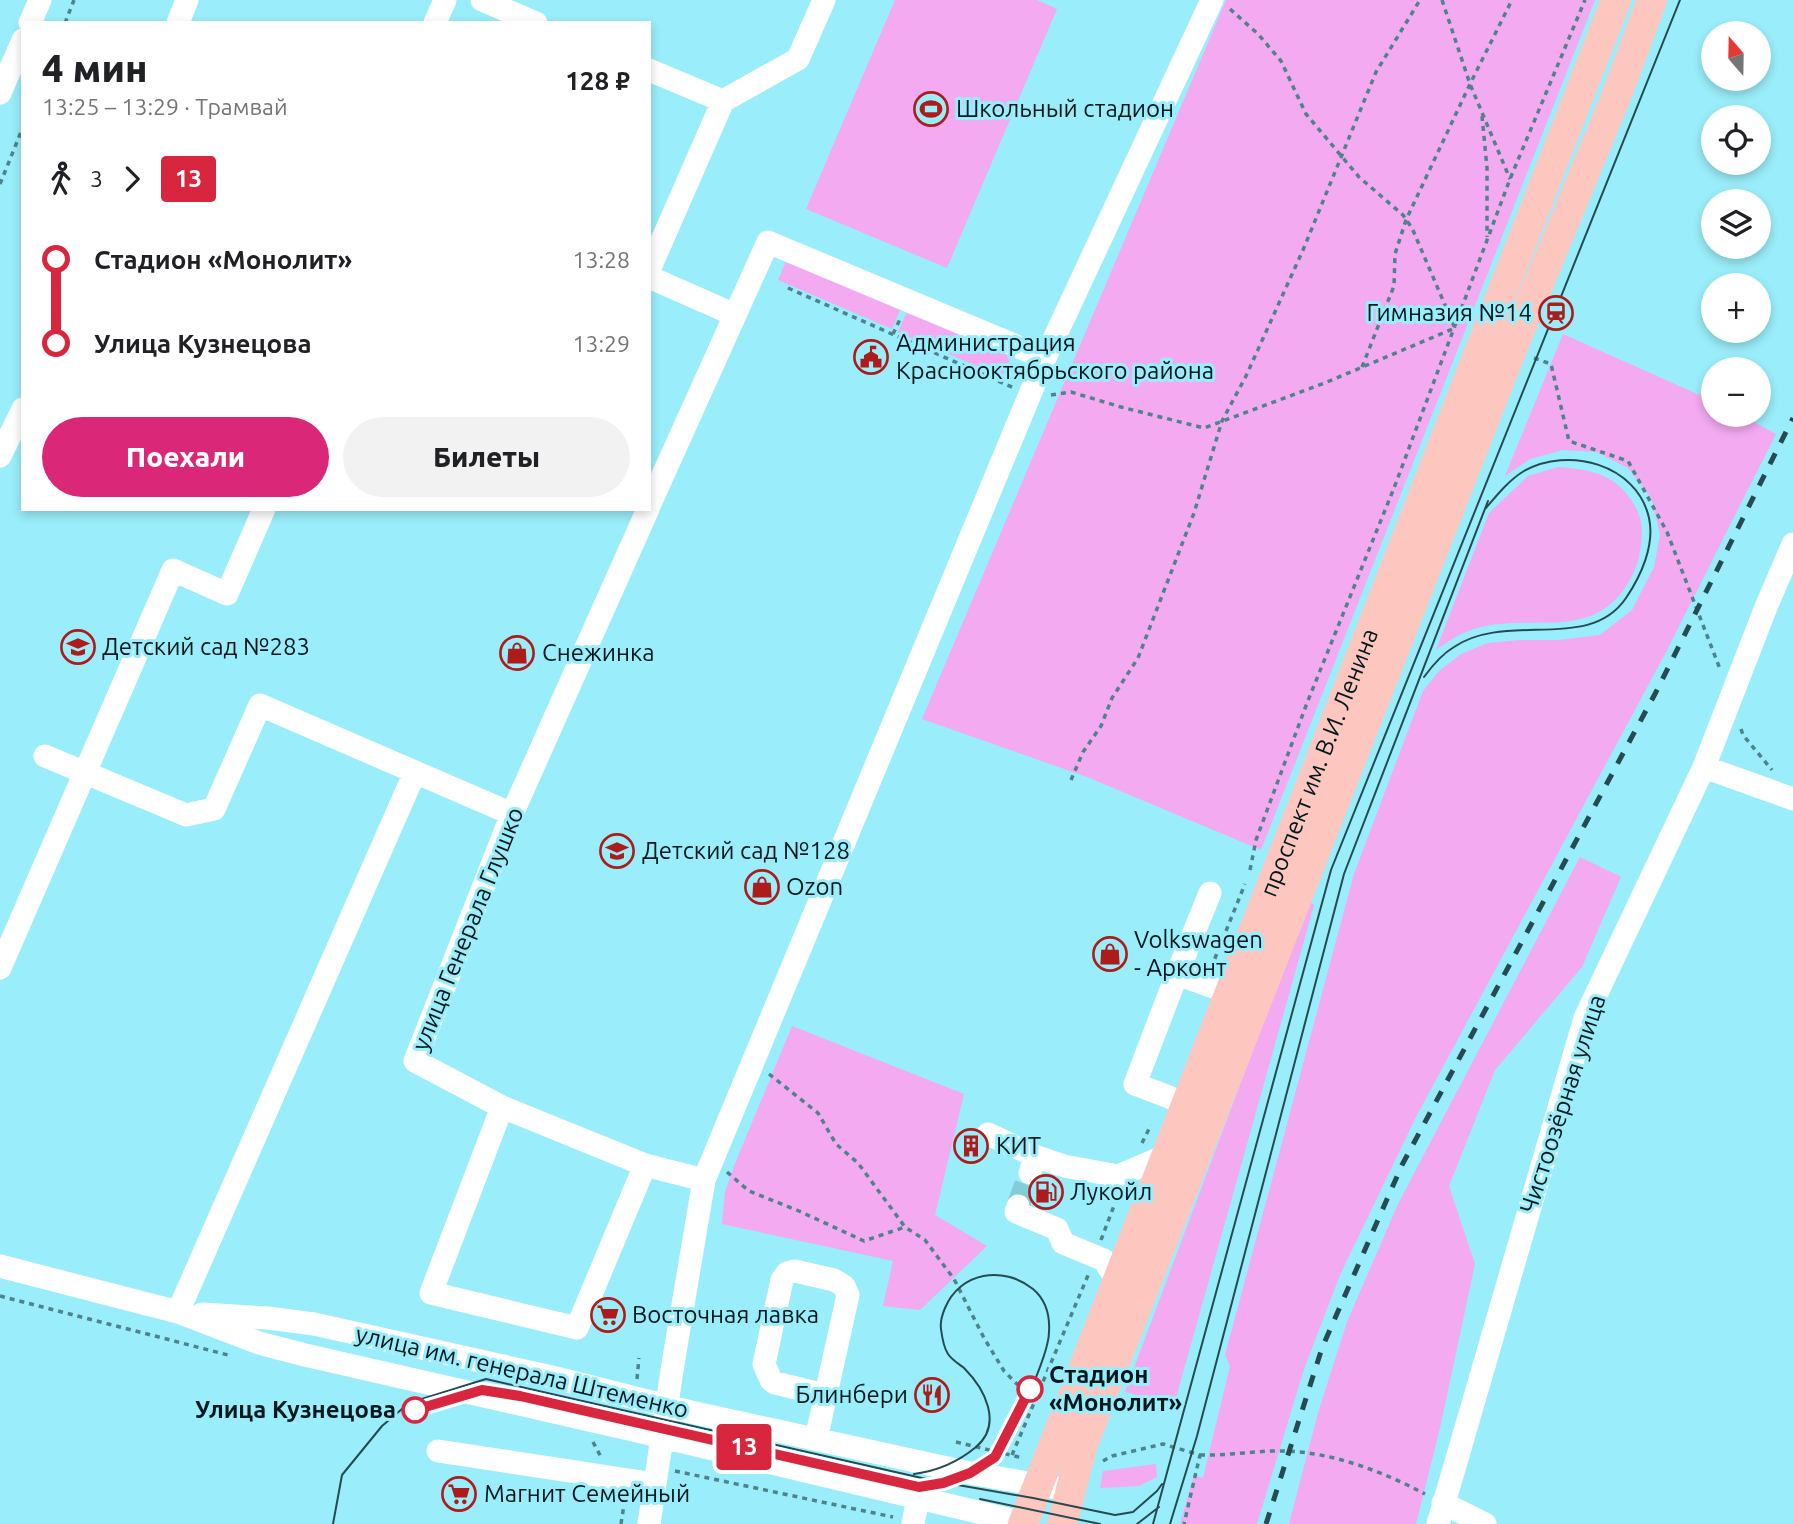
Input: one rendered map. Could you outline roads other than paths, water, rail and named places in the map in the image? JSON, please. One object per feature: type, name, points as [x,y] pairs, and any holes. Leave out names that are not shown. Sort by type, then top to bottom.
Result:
[{"type":"main road","name":"проспект им. В.И. Ленина","points":[[1025,1524],[1616,0]]},
{"type":"main road","name":"проспект им. В.И. Ленина","points":[[1062,1524],[1069,1490],[1093,1418],[1512,349],[1617,94],[1652,0]]},
{"type":"street","points":[[31,21],[40,0]]},
{"type":"street","points":[[179,21],[187,0]]},
{"type":"street","points":[[436,21],[445,0]]},
{"type":"street","points":[[482,0],[531,21]]},
{"type":"street","points":[[651,265],[723,101],[798,59],[824,0]]},
{"type":"street","points":[[649,1524],[667,1406],[714,1174],[1045,358],[1212,0]]},
{"type":"street","points":[[0,93],[5,69],[21,43]]},
{"type":"street","points":[[651,71],[723,101]]},
{"type":"street","name":"улица Генерала Глушко","points":[[651,500],[768,242],[1045,358]]},
{"type":"street","points":[[651,278],[735,315]]},
{"type":"street","points":[[0,456],[21,413]]},
{"type":"street","points":[[0,968],[173,570],[227,594],[263,511]]},
{"type":"street","name":"улица Генерала Глушко","points":[[646,511],[512,814],[415,1061],[502,1107],[645,1165],[714,1174]]},
{"type":"street","name":"Чистоозёрная улица","points":[[1440,1514],[1585,1018],[1704,767],[1793,544]]},
{"type":"street","points":[[45,756],[186,815],[214,808],[260,705],[512,814]]},
{"type":"street","points":[[1704,767],[1793,799]]},
{"type":"street","points":[[178,1312],[415,772]]},
{"type":"street","points":[[1187,1104],[1135,1084],[1209,893]]},
{"type":"street","points":[[1177,974],[1230,993]]},
{"type":"street","points":[[502,1107],[431,1293],[578,1328],[645,1165]]},
{"type":"street","points":[[988,1133],[1033,1164],[1065,1166],[1118,1176],[1167,1155]]},
{"type":"street","points":[[1018,1206],[1016,1212],[1057,1229],[1063,1243],[1104,1260],[1118,1282]]},
{"type":"street","name":"улица им. генерала Штеменко","points":[[0,1266],[178,1312],[259,1343],[1025,1524]]},
{"type":"street","points":[[816,1439],[848,1295],[844,1286],[834,1279],[795,1271],[788,1273],[782,1280],[765,1370],[775,1383],[825,1395]]},
{"type":"street","name":"улица им. генерала Штеменко","points":[[178,1312],[314,1324],[816,1439],[1038,1486],[1069,1490]]},
{"type":"street","points":[[438,1451],[656,1476]]},
{"type":"street","points":[[913,1523],[918,1498]]},
{"type":"street","points":[[1440,1514],[1485,1524]]},
{"type":"tunnel","points":[[1018,1206],[1030,1173]]},
{"type":"tram line","points":[[1153,1524],[1331,870],[1680,0]]},
{"type":"tram line","points":[[1424,677],[1445,653],[1475,637],[1498,632],[1569,628],[1591,624],[1610,614],[1626,598],[1645,560],[1650,528],[1642,499],[1631,484],[1598,465],[1560,460],[1542,464],[1513,479],[1486,508]]},
{"type":"tram line","points":[[1170,1524],[1197,1436],[1344,874],[1488,501]]},
{"type":"tram line","points":[[914,1474],[931,1471],[955,1461],[976,1447],[988,1428],[988,1407],[979,1386],[945,1349],[941,1326],[945,1308],[961,1286],[983,1276],[996,1275],[1021,1281],[1037,1293],[1048,1314],[1049,1332],[1043,1359],[1018,1417],[994,1458],[966,1475],[947,1481]]},
{"type":"tram line","points":[[333,1524],[342,1475],[382,1426],[409,1403],[486,1379],[935,1481],[1115,1515],[1133,1512],[1162,1484]]},
{"type":"tram line","name":"13","points":[[415,1410],[482,1390],[520,1396],[919,1487],[943,1483],[970,1473],[995,1457],[1030,1389]]},
{"type":"tram line","points":[[464,1395],[482,1390],[523,1397]]},
{"type":"tram line","points":[[598,1414],[656,1427]]},
{"type":"tram line","points":[[980,1499],[1100,1524]]},
{"type":"tram line","points":[[1137,1524],[1159,1507]]},
{"type":"railway","points":[[1266,1524],[1322,1348],[1402,1165],[1656,692],[1793,418]]},
{"type":"place","name":"Школьный стадион","points":[[931,109]]},
{"type":"place","name":"Гимназия №14","points":[[1556,313]]},
{"type":"place","name":"Администрация Краснооктябрьского района","points":[[871,357]]},
{"type":"place","name":"Детский сад №283","points":[[78,647]]},
{"type":"place","name":"Снежинка","points":[[517,653]]},
{"type":"place","name":"Детский сад №128","points":[[617,851]]},
{"type":"place","name":"Ozon","points":[[762,887]]},
{"type":"place","name":"Volkswagen - Арконт","points":[[1110,954]]},
{"type":"place","name":"КИТ","points":[[971,1146]]},
{"type":"place","name":"Лукойл","points":[[1046,1192]]},
{"type":"place","name":"Восточная лавка","points":[[608,1315]]},
{"type":"place","name":"Стадион «Монолит»","points":[[1030,1389]]},
{"type":"place","name":"Блинбери","points":[[932,1395]]},
{"type":"place","name":"Улица Кузнецова","points":[[415,1410]]},
{"type":"place","name":"Магнит Семейный","points":[[459,1494]]}]
